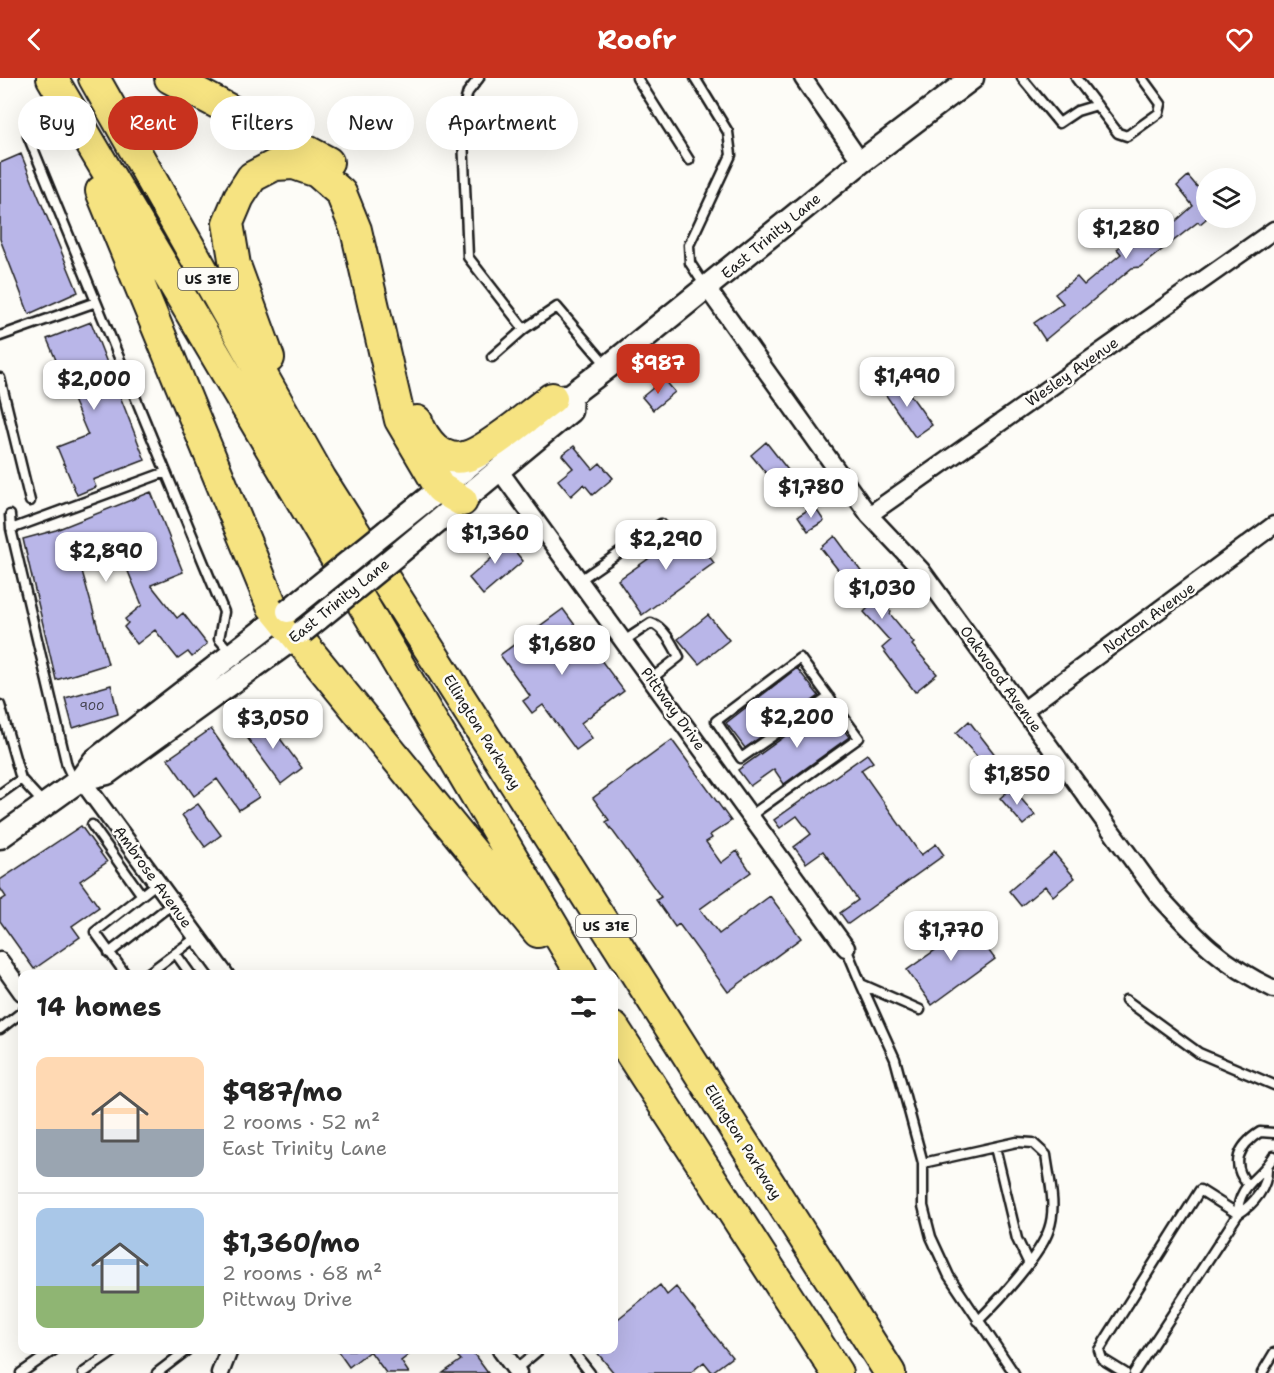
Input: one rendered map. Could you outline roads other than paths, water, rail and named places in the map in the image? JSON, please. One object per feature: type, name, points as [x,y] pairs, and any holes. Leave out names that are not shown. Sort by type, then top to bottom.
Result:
[{"type":"highway","name":"US 31E","points":[[52,78],[62,96]]},
{"type":"highway","name":"Ellington Parkway","points":[[94,78],[321,479],[890,1373]]},
{"type":"highway","points":[[171,78],[328,162],[351,182],[370,232],[414,413],[422,433],[437,451],[452,489]]},
{"type":"highway","points":[[87,150],[103,198],[262,584],[568,970]]},
{"type":"highway","name":"US 31E","points":[[94,150],[579,970]]},
{"type":"highway","points":[[321,479],[269,357],[235,265],[228,223],[239,197],[252,177],[275,165],[294,164],[317,172],[341,193],[356,230],[400,420],[452,489]]},
{"type":"highway","points":[[437,451],[464,457],[481,449],[562,397]]},
{"type":"highway","points":[[618,1036],[837,1373]]},
{"type":"main road","name":"East Trinity Lane","points":[[0,837],[78,781],[94,761],[232,655],[292,624],[387,531],[452,489],[562,397],[608,368],[861,162],[972,78]]},
{"type":"main road","name":"East Trinity Lane","points":[[78,781],[107,773],[292,624],[400,552],[452,489],[500,470],[570,411],[562,397]]},
{"type":"street","points":[[803,78],[861,162]]},
{"type":"street","name":"Wesley Avenue","points":[[869,515],[1274,230]]},
{"type":"street","name":"Oakwood Avenue","points":[[707,288],[869,515],[921,570],[1158,896],[1200,941],[1240,973],[1274,989]]},
{"type":"street","name":"Pittway Drive","points":[[500,470],[846,948]]},
{"type":"street","name":"Norton Avenue","points":[[1024,710],[1274,525]]},
{"type":"street","name":"Ambrose Avenue","points":[[78,781],[221,970]]},
{"type":"street","points":[[0,961],[18,986]]},
{"type":"street","points":[[220,1373],[227,1354]]},
{"type":"street","points":[[504,1354],[515,1372]]},
{"type":"lane","points":[[479,78],[468,92],[462,113],[468,257],[524,329]]},
{"type":"lane","points":[[637,78],[689,160]]},
{"type":"lane","points":[[695,78],[728,132],[731,155],[689,245],[690,263],[707,288]]},
{"type":"lane","points":[[1022,78],[1059,123],[1077,111],[1097,105]]},
{"type":"lane","points":[[1076,78],[1118,133],[1127,136],[1159,113],[1161,104],[1142,78]]},
{"type":"lane","points":[[34,150],[224,612],[219,639],[232,655]]},
{"type":"lane","points":[[0,336],[96,302]]},
{"type":"lane","points":[[492,357],[524,329],[557,307],[608,368]]},
{"type":"lane","points":[[0,378],[30,501]]},
{"type":"lane","points":[[10,530],[166,472]]},
{"type":"lane","points":[[10,515],[10,530],[67,766],[78,781]]},
{"type":"lane","points":[[580,580],[661,524]]},
{"type":"lane","points":[[624,641],[651,623],[658,625],[669,640],[679,657],[651,679]]},
{"type":"lane","points":[[750,816],[859,738],[829,697],[800,658],[716,721],[741,758],[829,697]]},
{"type":"lane","points":[[0,705],[21,779],[45,805]]},
{"type":"lane","points":[[0,794],[21,779]]},
{"type":"lane","points":[[92,825],[141,894]]},
{"type":"lane","points":[[122,970],[95,932],[157,883]]},
{"type":"lane","points":[[109,953],[172,904]]},
{"type":"lane","points":[[153,970],[197,937]]},
{"type":"lane","points":[[846,948],[895,1059],[922,1163],[923,1206],[931,1237],[949,1276],[1014,1373]]},
{"type":"lane","points":[[176,954],[187,970]]},
{"type":"lane","points":[[861,984],[920,1010]]},
{"type":"lane","points":[[1126,1000],[1199,1053],[1274,1085]]},
{"type":"lane","points":[[0,1029],[18,1015]]},
{"type":"lane","points":[[1248,1185],[1238,1169],[1237,1157],[1240,1148],[1260,1132],[1274,1132]]},
{"type":"lane","points":[[922,1163],[1017,1142],[1033,1143],[1046,1155],[1052,1207],[1049,1230],[1028,1262],[978,1321]]},
{"type":"lane","points":[[995,1147],[1017,1239],[1028,1262]]},
{"type":"lane","points":[[1238,1214],[1238,1199],[1255,1175],[1267,1168],[1274,1156]]},
{"type":"lane","points":[[1134,1373],[1238,1214],[1248,1207],[1268,1180],[1267,1168]]},
{"type":"lane","points":[[1125,1373],[1102,1359],[1099,1350],[1200,1190],[1238,1214]]},
{"type":"lane","points":[[1262,1373],[1274,1353]]},
{"type":"lane","points":[[21,1373],[48,1354]]},
{"type":"lane","points":[[83,1373],[110,1354]]},
{"type":"lane","points":[[157,1373],[182,1354]]},
{"type":"lane","points":[[515,1372],[535,1354]]},
{"type":"lane","points":[[575,1354],[590,1373]]}]
